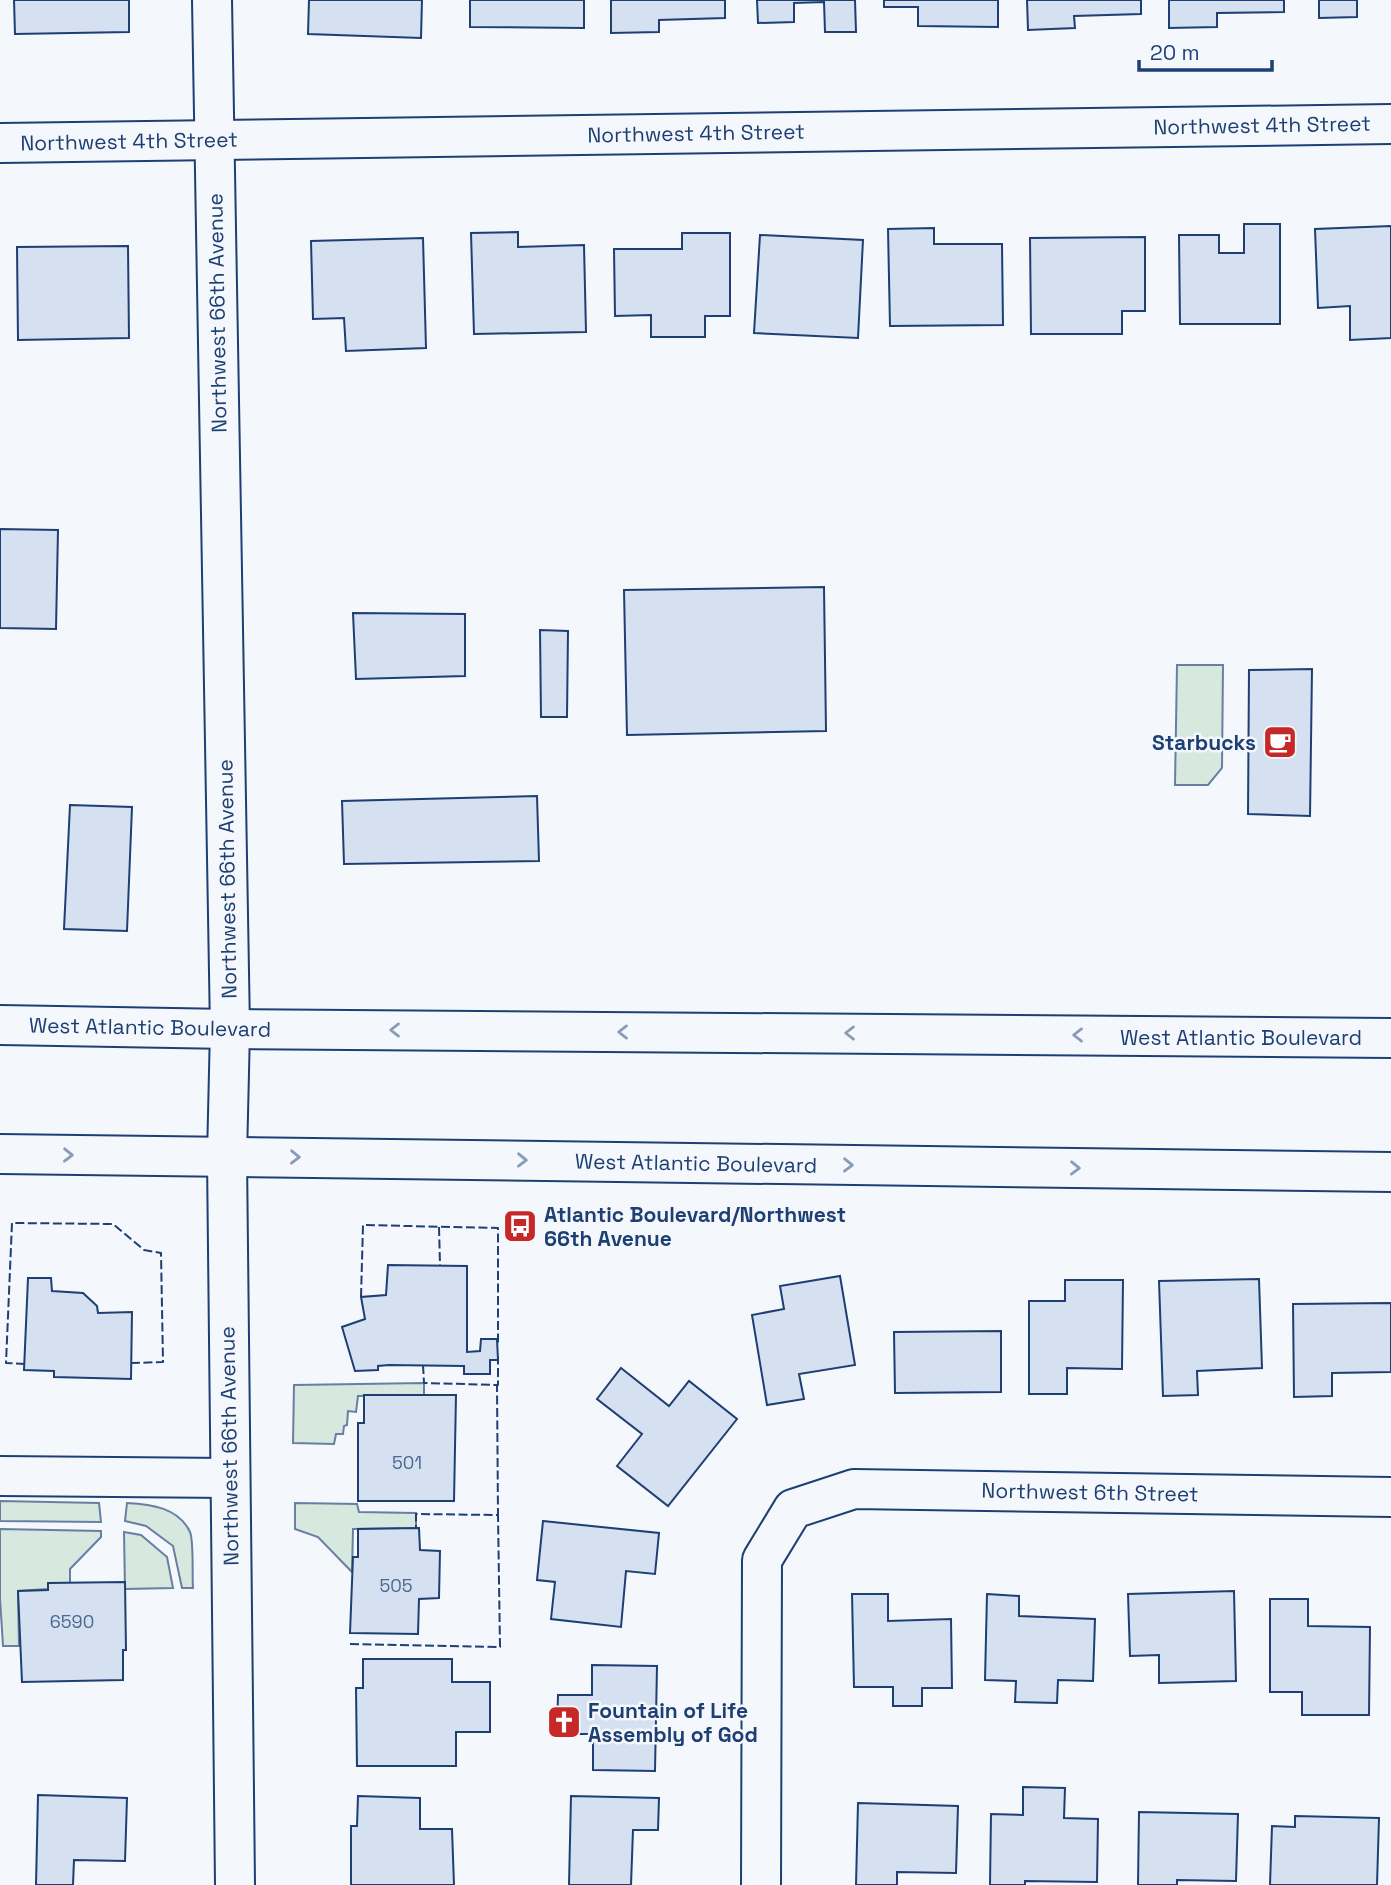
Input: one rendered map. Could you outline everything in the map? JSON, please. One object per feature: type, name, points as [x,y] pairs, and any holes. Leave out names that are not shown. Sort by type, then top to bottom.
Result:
[{"type":"street","name":"Northwest 66th Avenue","points":[[212,0],[230,1029],[227,1157],[235,1885]]},
{"type":"street","name":"Northwest 4th Street","points":[[0,143],[1391,124]]},
{"type":"street","name":"West Atlantic Boulevard","points":[[0,1025],[1391,1038]]},
{"type":"street","name":"West Atlantic Boulevard","points":[[0,1154],[1391,1172]]},
{"type":"street","points":[[0,1476],[229,1478]]},
{"type":"street","name":"Northwest 6th Street","points":[[761,1885],[762,1560],[793,1509],[854,1489],[1391,1497]]},
{"type":"shaded area","points":[[1177,665],[1223,665],[1222,768],[1208,785],[1175,785]]},
{"type":"shaded area","points":[[424,1383],[424,1395],[358,1396],[356,1412],[348,1411],[347,1425],[344,1426],[343,1434],[336,1434],[334,1444],[293,1443],[294,1385]]},
{"type":"shaded area","points":[[0,1501],[99,1503],[101,1522],[0,1521]]},
{"type":"shaded area","points":[[127,1503],[163,1509],[179,1517],[185,1524],[191,1537],[193,1588],[182,1588],[173,1546],[146,1526],[125,1521]]},
{"type":"shaded area","points":[[295,1503],[357,1504],[359,1512],[416,1513],[416,1528],[353,1529],[352,1572],[318,1537],[295,1529]]},
{"type":"shaded area","points":[[0,1529],[101,1531],[101,1537],[70,1569],[70,1583],[48,1583],[48,1589],[18,1591],[19,1646],[3,1646]]},
{"type":"shaded area","points":[[124,1532],[141,1535],[167,1557],[173,1588],[125,1589]]},
{"type":"building","points":[[14,0],[129,0],[129,32],[15,34]]},
{"type":"building","points":[[309,0],[422,0],[421,38],[308,34]]},
{"type":"building","points":[[470,0],[584,0],[584,28],[470,27]]},
{"type":"building","points":[[611,0],[725,0],[725,18],[659,20],[659,32],[611,33]]},
{"type":"building","points":[[757,0],[855,0],[856,32],[825,32],[824,2],[794,3],[794,22],[758,23]]},
{"type":"building","points":[[884,0],[998,0],[998,27],[918,26],[918,7],[884,7]]},
{"type":"building","points":[[1027,0],[1141,0],[1141,14],[1074,16],[1075,28],[1028,30]]},
{"type":"building","points":[[1169,0],[1284,0],[1284,12],[1217,13],[1217,27],[1169,28]]},
{"type":"building","points":[[1319,0],[1357,0],[1357,17],[1319,18]]},
{"type":"building","points":[[1244,224],[1280,224],[1280,324],[1180,324],[1179,235],[1219,235],[1219,253],[1244,253]]},
{"type":"building","points":[[1391,226],[1391,338],[1350,340],[1350,306],[1318,308],[1315,229]]},
{"type":"building","points":[[934,228],[934,244],[1002,244],[1003,325],[890,326],[888,229]]},
{"type":"building","points":[[518,232],[518,247],[584,245],[586,332],[474,334],[471,233]]},
{"type":"building","points":[[682,233],[730,233],[730,316],[705,316],[705,337],[651,337],[651,315],[615,316],[614,249],[682,249]]},
{"type":"building","points":[[760,235],[863,240],[858,338],[754,333]]},
{"type":"building","points":[[1145,237],[1145,311],[1122,311],[1122,334],[1031,334],[1030,238]]},
{"type":"building","points":[[423,238],[426,348],[346,351],[344,318],[313,319],[311,241]]},
{"type":"building","points":[[128,246],[129,338],[18,340],[17,247]]},
{"type":"building","points":[[0,529],[58,530],[56,629],[0,628]]},
{"type":"building","points":[[824,587],[826,731],[627,735],[624,590]]},
{"type":"building","points":[[353,613],[465,614],[465,676],[356,679]]},
{"type":"building","points":[[540,630],[568,631],[567,717],[541,717]]},
{"type":"building","name":"Starbucks","points":[[1312,669],[1310,816],[1248,814],[1249,670]]},
{"type":"building","points":[[537,796],[539,861],[344,864],[342,801]]},
{"type":"building","points":[[70,805],[132,807],[127,931],[64,929]]},
{"type":"building","points":[[388,1265],[467,1266],[467,1352],[480,1351],[481,1339],[497,1339],[498,1360],[490,1360],[490,1374],[464,1374],[464,1366],[389,1365],[378,1366],[378,1370],[355,1371],[342,1327],[365,1319],[361,1297],[386,1295]]},
{"type":"building","points":[[840,1276],[855,1365],[799,1374],[804,1399],[767,1405],[752,1315],[784,1309],[780,1286]]},
{"type":"building","points":[[28,1278],[51,1278],[52,1291],[83,1293],[97,1306],[98,1313],[132,1312],[131,1379],[54,1377],[54,1371],[24,1370]]},
{"type":"building","points":[[1259,1279],[1262,1368],[1197,1371],[1198,1395],[1163,1396],[1159,1281]]},
{"type":"building","points":[[1065,1280],[1123,1280],[1122,1369],[1067,1368],[1067,1394],[1029,1394],[1029,1301],[1065,1301]]},
{"type":"building","points":[[1391,1303],[1391,1372],[1332,1373],[1332,1396],[1294,1397],[1293,1304]]},
{"type":"building","points":[[1001,1331],[1001,1392],[895,1393],[894,1332]]},
{"type":"building","points":[[621,1368],[669,1406],[689,1381],[737,1419],[668,1506],[617,1466],[642,1434],[597,1399]]},
{"type":"building","points":[[364,1395],[456,1395],[454,1501],[358,1501],[358,1423],[364,1423]]},
{"type":"building","points":[[543,1521],[659,1533],[655,1574],[626,1571],[621,1627],[551,1619],[555,1582],[537,1580]]},
{"type":"building","points":[[419,1528],[420,1550],[440,1551],[439,1598],[419,1599],[418,1634],[350,1633],[353,1557],[358,1557],[358,1529]]},
{"type":"building","points":[[125,1582],[126,1650],[123,1650],[123,1680],[22,1682],[18,1591],[48,1590],[48,1583]]},
{"type":"building","points":[[1234,1591],[1236,1681],[1159,1683],[1159,1655],[1130,1656],[1128,1594]]},
{"type":"building","points":[[852,1594],[888,1594],[888,1621],[951,1619],[952,1688],[922,1688],[922,1706],[893,1706],[893,1687],[854,1687]]},
{"type":"building","points":[[987,1594],[1019,1596],[1019,1616],[1095,1619],[1093,1681],[1058,1680],[1057,1703],[1015,1702],[1016,1681],[985,1680]]},
{"type":"building","points":[[1270,1599],[1308,1599],[1308,1626],[1370,1627],[1369,1715],[1302,1715],[1302,1692],[1270,1692]]},
{"type":"building","points":[[363,1659],[452,1659],[452,1682],[490,1682],[490,1732],[456,1732],[456,1766],[357,1766],[356,1688],[363,1688]]},
{"type":"building","points":[[592,1665],[657,1666],[655,1771],[593,1770],[593,1734],[557,1734],[558,1695],[592,1695]]},
{"type":"building","points":[[1023,1787],[1065,1788],[1064,1818],[1098,1819],[1097,1882],[1025,1881],[1025,1885],[990,1885],[991,1814],[1023,1815]]},
{"type":"building","points":[[38,1795],[127,1798],[125,1861],[74,1860],[73,1885],[36,1885]]},
{"type":"building","points":[[358,1796],[420,1798],[420,1829],[452,1829],[454,1885],[351,1885],[351,1826],[357,1826]]},
{"type":"building","points":[[571,1796],[659,1798],[658,1830],[633,1830],[631,1885],[569,1885]]},
{"type":"building","points":[[858,1803],[958,1806],[956,1873],[897,1872],[897,1885],[856,1885]]},
{"type":"building","points":[[1139,1812],[1238,1814],[1236,1881],[1177,1880],[1177,1885],[1138,1885]]},
{"type":"building","points":[[1295,1816],[1379,1818],[1377,1885],[1270,1885],[1272,1826],[1295,1827]]},
{"type":"fence","points":[[25,1364],[6,1363],[12,1223],[113,1224],[144,1250],[161,1253],[163,1362],[132,1363]]},
{"type":"fence","points":[[361,1297],[363,1225],[498,1228],[498,1343]]},
{"type":"fence","points":[[439,1227],[440,1265]]},
{"type":"fence","points":[[423,1365],[424,1383],[498,1385],[498,1357]]},
{"type":"fence","points":[[496,1515],[497,1385]]},
{"type":"fence","points":[[350,1644],[500,1647],[498,1515],[416,1514],[416,1528]]},
{"type":"place","name":"Starbucks","points":[[1280,742]]},
{"type":"place","name":"Atlantic Boulevard/Northwest 66th Avenue","points":[[520,1226]]},
{"type":"place","name":"Fountain of Life Assembly of God","points":[[564,1722]]}]
